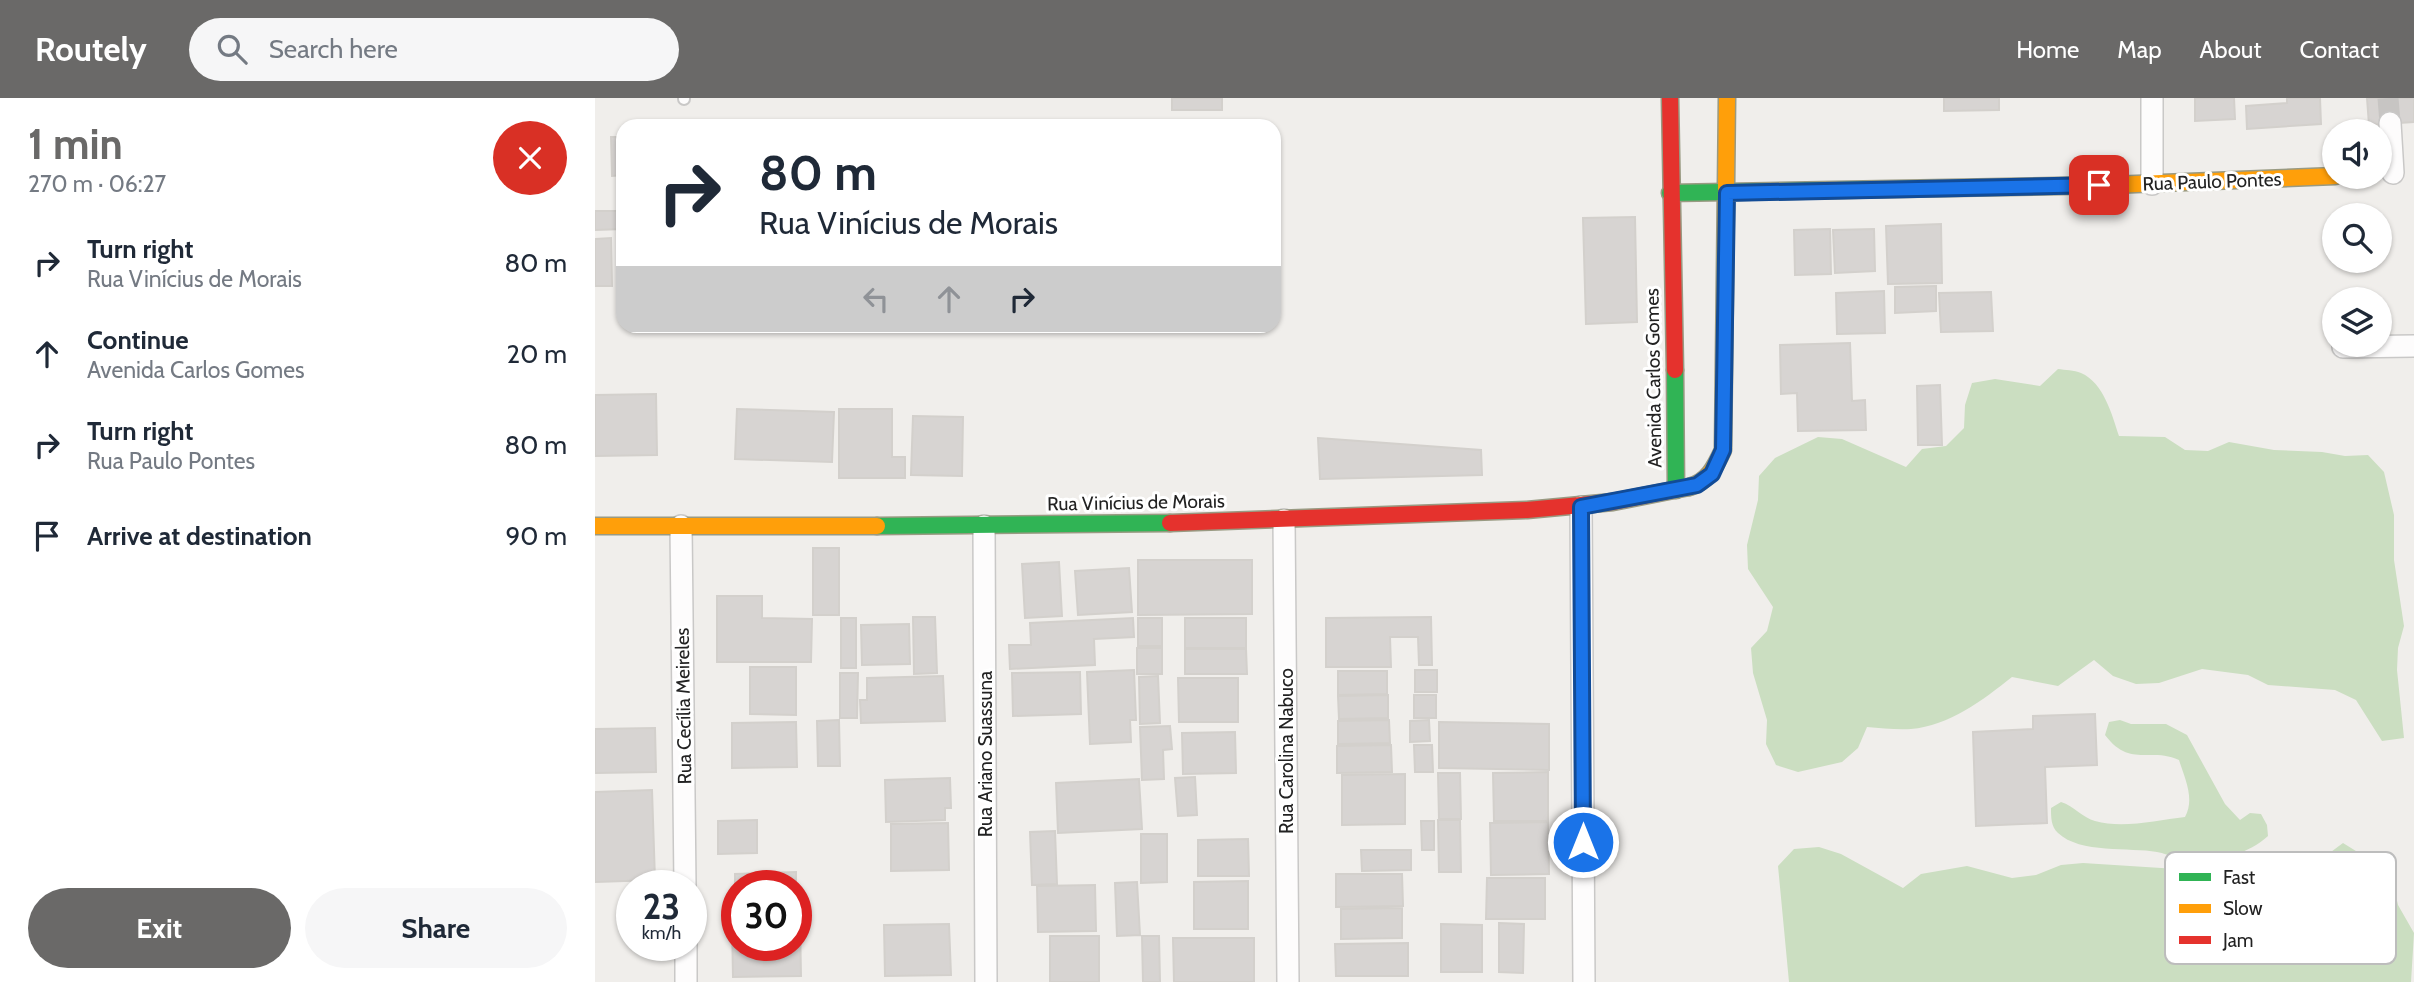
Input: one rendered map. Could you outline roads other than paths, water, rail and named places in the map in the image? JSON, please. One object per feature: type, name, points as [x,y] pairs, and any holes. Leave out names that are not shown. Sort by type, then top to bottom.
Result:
[{"type":"street","name":"Avenida Carlos Gomes","points":[[1670,98],[1670,193],[1682,388],[1676,490],[1697,485],[1712,474],[1723,450],[1719,387],[1727,193],[1727,98]]},
{"type":"street","points":[[2152,98],[2152,184]]},
{"type":"street","points":[[2392,140],[2396,173]]},
{"type":"street","name":"Rua Paulo Pontes","points":[[1670,193],[2152,184],[2322,177]]},
{"type":"street","points":[[2392,346],[2414,346]]},
{"type":"street","name":"Rua Vinícius de Morais","points":[[595,526],[984,526],[1284,520],[1581,507],[1676,490]]},
{"type":"street","points":[[1581,507],[1584,982]]},
{"type":"street","name":"Rua Carolina Nabuco","points":[[1284,520],[1288,982]]},
{"type":"street","name":"Rua Cecília Meireles","points":[[681,526],[685,870]]},
{"type":"street","name":"Rua Ariano Suassuna","points":[[984,526],[986,982]]},
{"type":"street","points":[[686,961],[686,982]]},
{"type":"tunnel","points":[[2388,98],[2390,119]]}]
